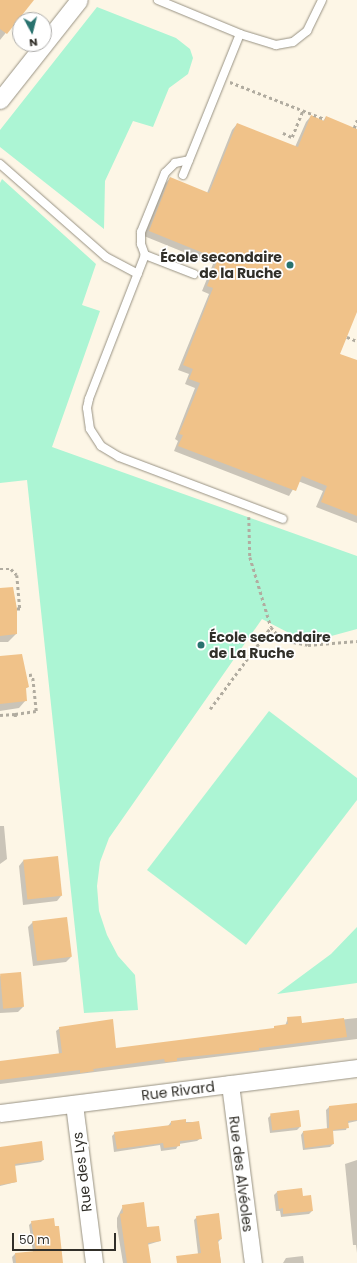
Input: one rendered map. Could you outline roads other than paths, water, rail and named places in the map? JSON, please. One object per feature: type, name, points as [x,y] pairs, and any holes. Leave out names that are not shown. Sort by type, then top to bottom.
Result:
[{"type":"street","points":[[0,100],[78,0]]},
{"type":"street","name":"Rue Rivard","points":[[0,1113],[357,1068]]},
{"type":"street","name":"Rue des Alvéoles","points":[[230,1084],[253,1263]]},
{"type":"street","name":"Rue des Lys","points":[[74,1104],[94,1263]]},
{"type":"lane","points":[[158,0],[240,34],[276,45],[293,42],[310,28],[322,0]]},
{"type":"lane","points":[[183,175],[240,34]]},
{"type":"lane","points":[[189,160],[175,163],[165,173],[141,232],[141,244],[145,255],[89,399],[87,413],[90,428],[101,446],[118,458],[283,519]]},
{"type":"lane","points":[[0,164],[106,257],[138,274]]},
{"type":"lane","points":[[145,255],[194,274]]},
{"type":"place","name":"École secondaire de la Ruche","points":[[290,265]]},
{"type":"place","name":"École secondaire de La Ruche","points":[[201,645]]}]
